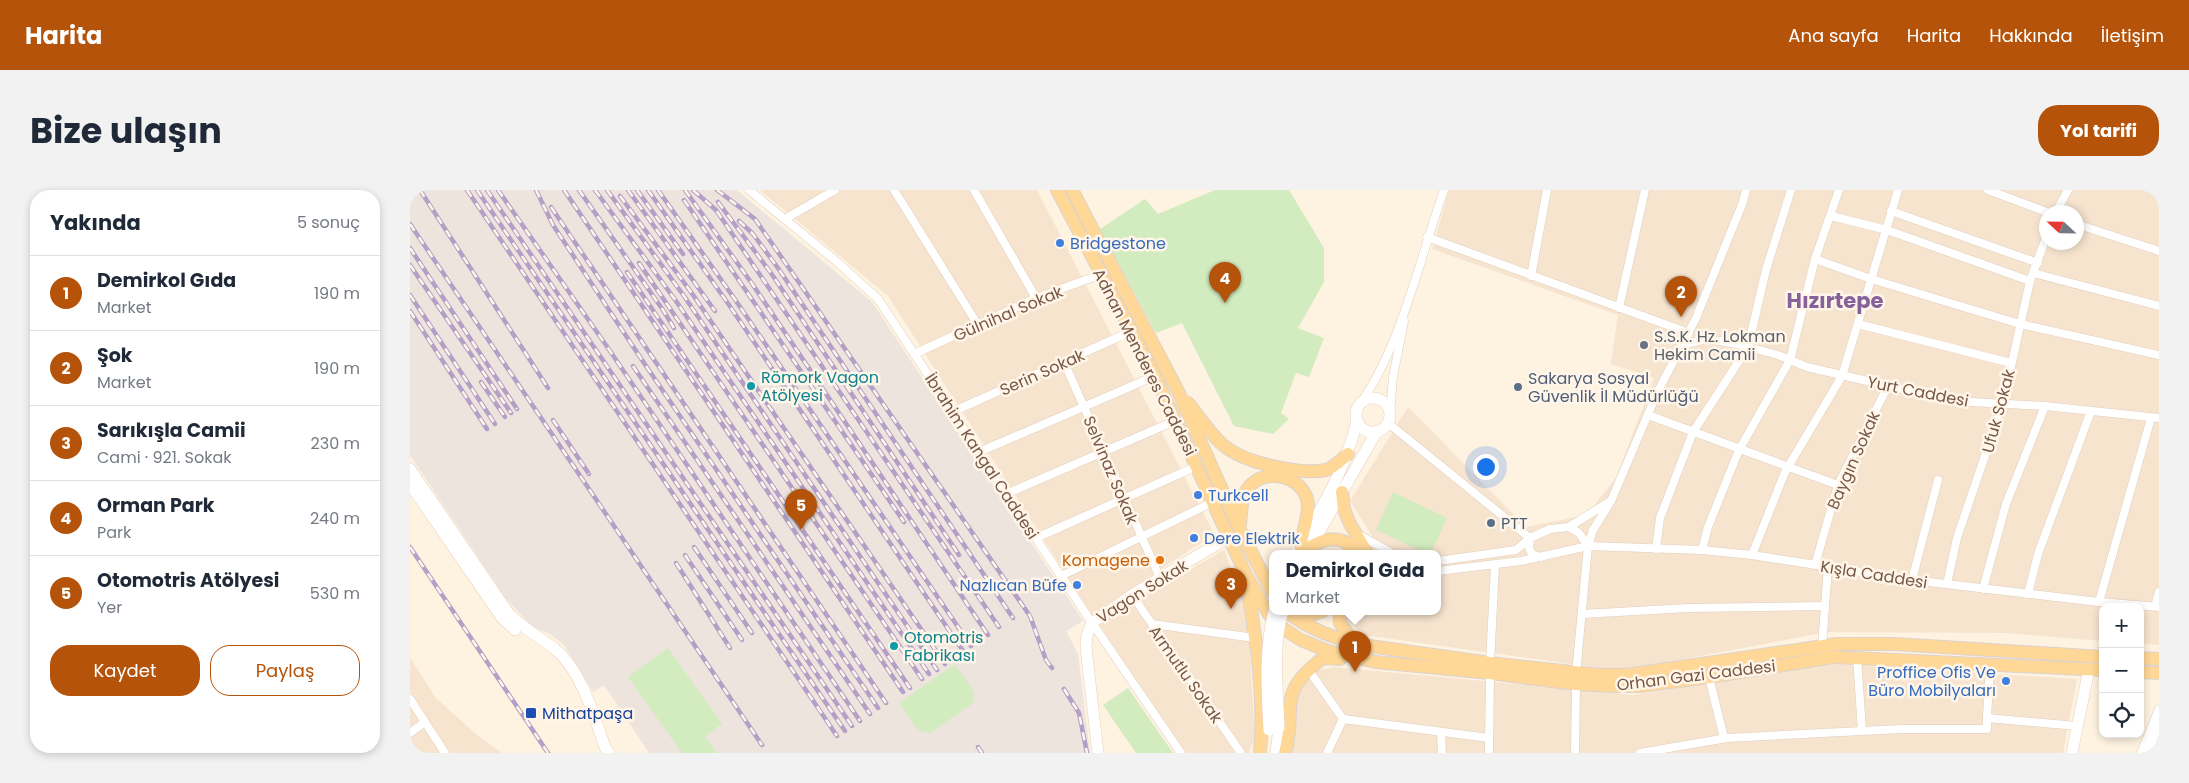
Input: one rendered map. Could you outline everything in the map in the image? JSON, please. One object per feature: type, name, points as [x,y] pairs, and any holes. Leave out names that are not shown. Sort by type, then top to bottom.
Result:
[{"type":"main road","name":"Adnan Menderes Caddesi","points":[[1056,190],[1132,331],[1177,420],[1229,537]]},
{"type":"main road","name":"Adnan Menderes Caddesi","points":[[1072,190],[1178,391],[1240,528]]},
{"type":"main road","points":[[1178,391],[1222,445],[1240,456],[1261,464],[1305,471],[1328,469],[1348,454]]},
{"type":"main road","points":[[1369,399],[1380,400],[1388,407],[1389,418],[1369,442],[1342,492],[1303,550],[1348,454],[1360,404],[1369,399]]},
{"type":"main road","points":[[1357,420],[1364,429],[1377,431]]},
{"type":"main road","points":[[410,469],[509,614],[520,625],[556,650],[579,682],[588,698],[605,747],[609,753]]},
{"type":"main road","points":[[1269,586],[1240,528],[1242,504],[1248,488],[1259,478],[1274,475],[1292,480],[1301,488],[1308,504],[1303,550]]},
{"type":"main road","points":[[410,484],[502,618],[514,630],[540,639]]},
{"type":"main road","points":[[1342,492],[1344,509],[1350,524],[1365,550]]},
{"type":"main road","name":"Orhan Gazi Caddesi","points":[[1229,537],[1246,575],[1269,614]]},
{"type":"main road","name":"Vagon Sokak","points":[[1098,753],[1086,648],[1087,635],[1092,623],[1132,595],[1229,537]]},
{"type":"main road","points":[[1303,550],[1323,540],[1332,538],[1347,543],[1352,550]]},
{"type":"main road","points":[[1246,575],[1255,638],[1262,732],[1261,753]]},
{"type":"main road","name":"Orhan Gazi Caddesi","points":[[1270,615],[1287,632],[1328,651],[1376,662],[1490,668]]},
{"type":"main road","points":[[1273,615],[1267,635],[1266,677],[1276,753]]},
{"type":"main road","points":[[1261,753],[1274,729],[1280,620],[1283,615]]},
{"type":"main road","name":"Orhan Gazi Caddesi","points":[[1291,615],[1323,634],[1355,644],[1490,668],[1640,686],[1833,657],[1990,664],[2088,663],[2099,659]]},
{"type":"main road","points":[[1340,615],[1340,622],[1355,644]]},
{"type":"main road","name":"Orhan Gazi Caddesi","points":[[1576,679],[1626,675],[1822,646],[1895,644],[2088,663],[2099,668]]},
{"type":"main road","points":[[1285,753],[1292,693],[1298,680],[1308,669],[1322,658],[1376,662]]},
{"type":"main road","points":[[2144,658],[2159,659]]},
{"type":"main road","points":[[2072,753],[2088,663]]},
{"type":"main road","points":[[2144,672],[2159,673]]},
{"type":"street","name":"İbrahim Kangal Caddesi","points":[[749,190],[878,299],[1092,623],[1181,753]]},
{"type":"street","points":[[785,219],[835,190]]},
{"type":"street","points":[[894,190],[978,325]]},
{"type":"street","points":[[974,190],[1036,298]]},
{"type":"street","points":[[1360,404],[1374,385],[1389,353],[1444,190]]},
{"type":"street","points":[[1531,276],[1547,190]]},
{"type":"street","points":[[1619,308],[1645,190]]},
{"type":"street","points":[[1575,753],[1576,679],[1588,546],[1593,530],[1611,501],[1648,415],[1696,318],[1744,202],[1746,190]]},
{"type":"street","points":[[1656,549],[1660,518],[1693,432],[1748,347],[1766,270],[1791,190]]},
{"type":"street","points":[[1702,550],[1708,527],[1739,450],[1790,360],[1815,259],[1839,190]]},
{"type":"street","points":[[1752,555],[1788,467],[1842,376],[1898,190]]},
{"type":"street","points":[[1988,190],[2039,209]]},
{"type":"street","points":[[2060,205],[2068,190]]},
{"type":"street","points":[[1891,211],[2038,263]]},
{"type":"street","points":[[1831,216],[1887,230],[2032,277],[2159,306]]},
{"type":"street","points":[[2084,227],[2159,251]]},
{"type":"street","points":[[1427,237],[1688,333]]},
{"type":"street","name":"Ufuk Sokak","points":[[1947,584],[1957,538],[2004,403],[2020,324],[2032,277],[2042,250]]},
{"type":"street","points":[[1815,259],[1871,279],[2020,324],[2159,355]]},
{"type":"street","name":"Gülnihal Sokak","points":[[914,354],[1036,298],[1102,274]]},
{"type":"street","points":[[1410,290],[1393,378],[1389,418],[1530,538]]},
{"type":"street","points":[[1858,324],[2011,363]]},
{"type":"street","name":"Serin Sokak","points":[[952,412],[1132,331]]},
{"type":"street","name":"Yurt Caddesi","points":[[1682,345],[1707,339],[1748,347],[1807,367],[1954,401],[2045,406],[2155,418]]},
{"type":"street","name":"Selvinaz Sokak","points":[[1064,362],[1102,451],[1125,498],[1140,537],[1160,578]]},
{"type":"street","points":[[979,452],[1155,376]]},
{"type":"street","name":"Baygın Sokak","points":[[1815,565],[1838,485],[1888,386]]},
{"type":"street","points":[[1983,589],[2006,504],[2045,406]]},
{"type":"street","points":[[2028,594],[2038,554],[2091,411]]},
{"type":"street","points":[[1648,415],[1838,485]]},
{"type":"street","points":[[2099,602],[2155,418]]},
{"type":"street","points":[[1006,494],[1177,420]]},
{"type":"street","points":[[1036,538],[1197,466]]},
{"type":"street","points":[[1912,580],[1938,480]]},
{"type":"street","points":[[1441,561],[1516,550],[1530,538],[1550,528],[1569,527],[1611,501]]},
{"type":"street","points":[[1061,576],[1213,502]]},
{"type":"street","points":[[1569,527],[1579,533],[1588,546]]},
{"type":"street","points":[[1357,534],[1386,550]]},
{"type":"street","points":[[1530,538],[1529,548],[1532,554],[1541,558]]},
{"type":"street","name":"Kışla Caddesi","points":[[1441,571],[1541,558],[1588,546],[1702,550],[1752,555],[1983,589],[2157,607]]},
{"type":"street","points":[[1489,753],[1490,668],[1495,564]]},
{"type":"street","points":[[1822,646],[1823,606],[1828,567]]},
{"type":"street","points":[[2157,607],[2159,592]]},
{"type":"street","name":"Armutlu Sokak","points":[[1132,595],[1241,753]]},
{"type":"street","points":[[1582,614],[1689,608],[1823,606]]},
{"type":"street","points":[[1152,624],[1255,638]]},
{"type":"street","points":[[1857,657],[1862,731]]},
{"type":"street","points":[[1640,753],[1724,738],[1901,729],[1987,729],[1990,664]]},
{"type":"street","points":[[1308,669],[1343,719],[1489,738]]},
{"type":"street","points":[[1709,677],[1724,738]]},
{"type":"street","points":[[410,699],[446,753]]},
{"type":"street","points":[[2141,753],[2159,709]]},
{"type":"street","points":[[1987,718],[2077,726]]},
{"type":"street","points":[[1327,753],[1343,719]]},
{"type":"street","points":[[410,733],[425,722]]},
{"type":"street","points":[[2148,753],[2159,724]]},
{"type":"street","points":[[1441,733],[1442,753]]},
{"type":"shaded area","points":[[410,190],[737,190],[872,302],[1083,621],[1066,631],[1078,654],[1090,753],[649,753],[604,685],[593,692],[564,645],[550,634],[534,628],[506,599],[410,455]]},
{"type":"shaded area","points":[[760,190],[1037,190],[1214,534],[1092,615],[888,296]]},
{"type":"shaded area","points":[[1449,190],[2159,190],[2159,645],[2144,643],[2144,603],[2099,603],[2099,641],[2006,633],[1827,632],[1621,671],[1364,635],[1344,617],[1346,615],[1441,615],[1441,550],[1381,550],[1350,501],[1408,407],[1526,527],[1586,515],[1616,478],[1654,378],[1611,364],[1618,315],[1432,249]]},
{"type":"shaded area","points":[[1224,550],[1247,611],[1255,736],[1249,753],[1185,753],[1098,623]]},
{"type":"shaded area","points":[[410,658],[436,698],[477,735],[502,753],[410,753]]},
{"type":"shaded area","points":[[1830,664],[2077,679],[2063,753],[1289,753],[1296,693],[1315,671],[1334,667],[1634,695]]},
{"type":"green space","points":[[1215,190],[1289,190],[1324,248],[1324,282],[1298,328],[1324,338],[1309,377],[1296,373],[1281,413],[1289,419],[1273,434],[1234,426],[1182,323],[1156,333],[1100,229],[1145,199],[1158,214]]},
{"type":"green space","points":[[1393,492],[1447,518],[1432,550],[1419,550],[1376,530]]},
{"type":"green space","points":[[668,648],[722,724],[705,736],[717,753],[682,753],[628,677]]},
{"type":"green space","points":[[955,664],[974,692],[973,703],[930,733],[918,730],[899,703]]},
{"type":"green space","points":[[1128,688],[1173,753],[1136,753],[1103,705]]},
{"type":"railway","points":[[420,190],[548,388]]},
{"type":"railway","points":[[467,190],[837,736]]},
{"type":"railway","points":[[477,190],[845,731]]},
{"type":"railway","points":[[487,190],[852,726]]},
{"type":"railway","points":[[498,190],[608,348],[860,721]]},
{"type":"railway","points":[[536,190],[553,225],[642,360],[878,708]]},
{"type":"railway","points":[[564,190],[903,692]]},
{"type":"railway","points":[[579,190],[674,328]]},
{"type":"railway","points":[[595,190],[676,301],[929,674]]},
{"type":"railway","points":[[607,190],[684,296],[937,670]]},
{"type":"railway","points":[[628,190],[715,311]]},
{"type":"railway","points":[[637,190],[683,254]]},
{"type":"railway","points":[[648,190],[727,302],[963,651]]},
{"type":"railway","points":[[658,190],[734,298],[971,646]]},
{"type":"railway","points":[[685,190],[753,285],[988,635]]},
{"type":"railway","points":[[693,190],[716,210],[999,627]]},
{"type":"railway","points":[[717,190],[755,219],[1030,616],[1046,660],[1052,668]]},
{"type":"railway","points":[[620,196],[691,292],[945,664]]},
{"type":"railway","points":[[684,200],[904,522]]},
{"type":"railway","points":[[718,202],[771,273],[959,555]]},
{"type":"railway","points":[[551,207],[886,703]]},
{"type":"railway","points":[[739,221],[753,234],[778,268],[1013,618]]},
{"type":"railway","points":[[410,224],[762,745]]},
{"type":"railway","points":[[410,248],[517,409]]},
{"type":"railway","points":[[639,263],[922,679]]},
{"type":"railway","points":[[410,265],[511,413]]},
{"type":"railway","points":[[627,272],[910,688]]},
{"type":"railway","points":[[410,295],[495,424]]},
{"type":"railway","points":[[410,311],[487,429]]},
{"type":"railway","points":[[633,366],[870,714]]},
{"type":"railway","points":[[481,382],[505,417]]},
{"type":"railway","points":[[553,420],[589,474]]},
{"type":"railway","points":[[410,547],[548,753]]},
{"type":"railway","points":[[694,547],[752,633]]},
{"type":"railway","points":[[685,555],[742,640]]},
{"type":"railway","points":[[676,563],[730,648]]},
{"type":"railway","points":[[1064,689],[1079,713],[1087,753]]},
{"type":"railway","points":[[978,747],[982,753]]},
{"type":"place","name":"Bridgestone","points":[[1060,243]]},
{"type":"place","name":"Orman Park","points":[[1225,303]]},
{"type":"place","name":"Şok","points":[[1681,317]]},
{"type":"place","name":"S.S.K. Hz. Lokman Hekim Camii","points":[[1644,345]]},
{"type":"place","name":"Römork Vagon Atölyesi","points":[[751,386]]},
{"type":"place","name":"Sakarya Sosyal Güvenlik İl Müdürlüğü","points":[[1518,387]]},
{"type":"place","name":"Turkcell","points":[[1198,495]]},
{"type":"place","name":"PTT","points":[[1491,523]]},
{"type":"place","name":"Otomotris Atölyesi","points":[[801,530]]},
{"type":"place","name":"Dere Elektrik","points":[[1194,538]]},
{"type":"place","name":"Komagene","points":[[1160,560]]},
{"type":"place","name":"Nazlıcan Büfe","points":[[1077,585]]},
{"type":"place","name":"Sarıkışla Camii","points":[[1231,609]]},
{"type":"place","name":"Otomotris Fabrikası","points":[[894,646]]},
{"type":"place","name":"Demirkol Gıda","points":[[1355,672]]},
{"type":"place","name":"Proffice Ofis Ve Büro Mobilyaları","points":[[2006,681]]},
{"type":"place","name":"Mithatpaşa","points":[[531,713]]},
{"type":"district","name":"Hızırtepe","points":[[1835,301]]}]
